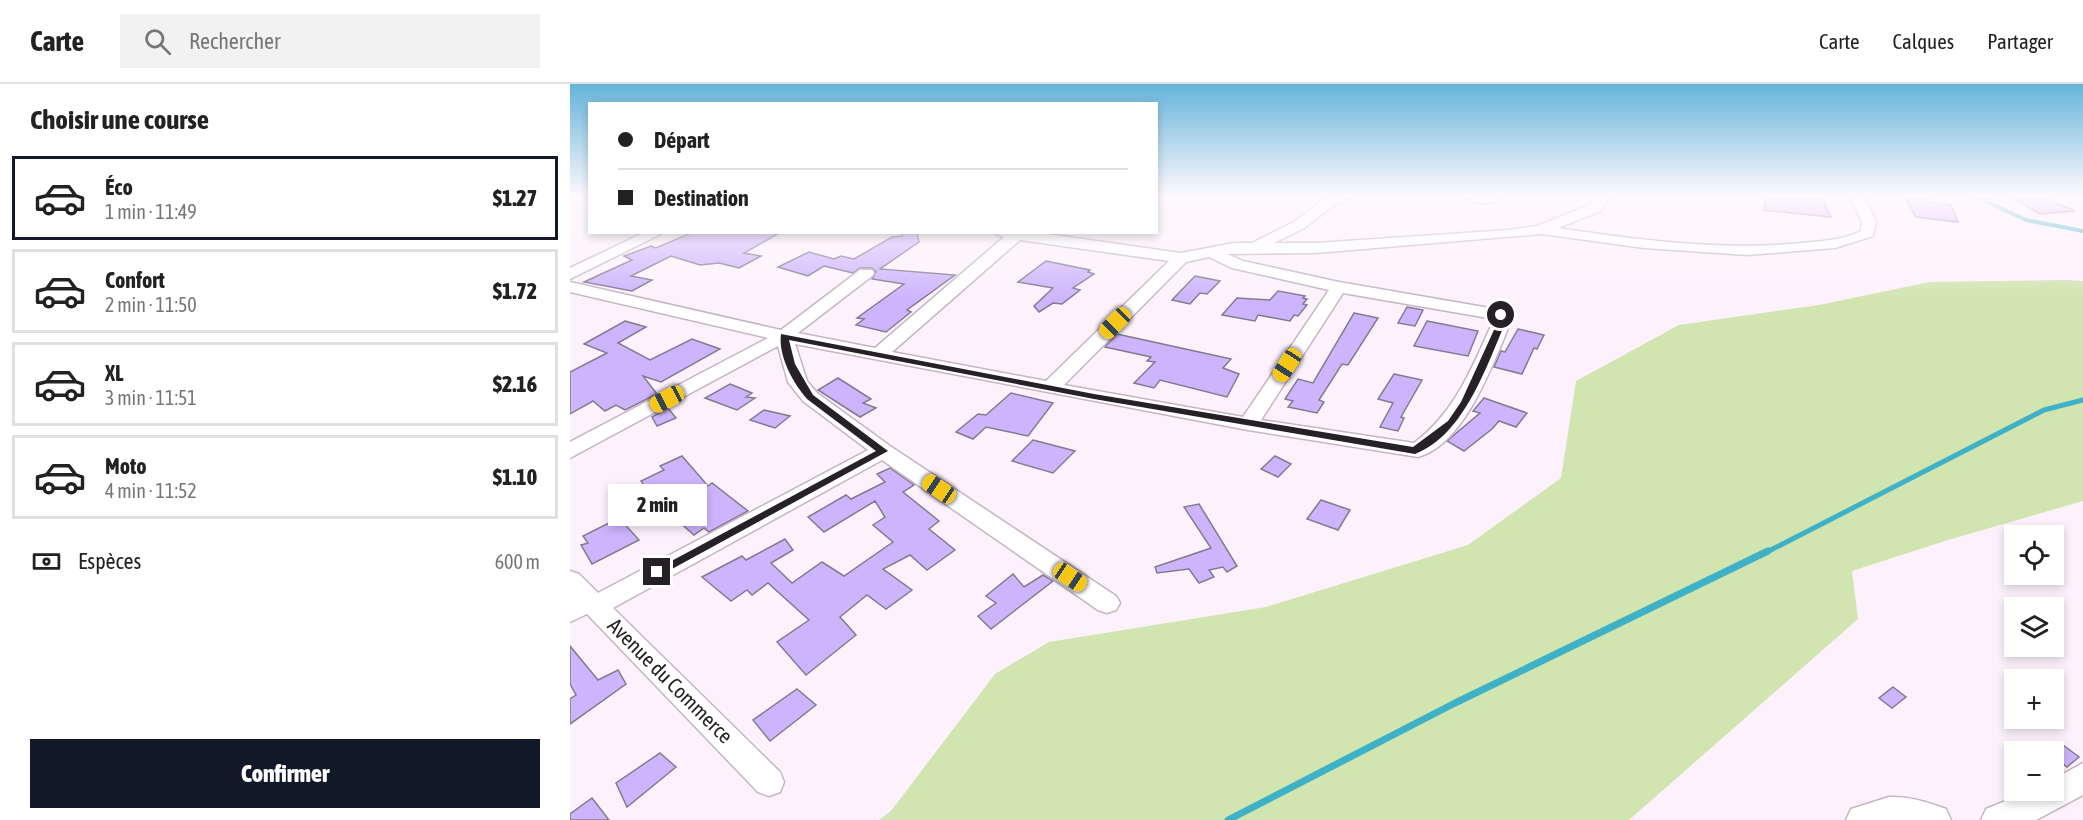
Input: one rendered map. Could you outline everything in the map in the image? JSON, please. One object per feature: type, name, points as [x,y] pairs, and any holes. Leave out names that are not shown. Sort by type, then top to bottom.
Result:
[{"type":"street","points":[[1254,248],[1289,230]]},
{"type":"street","points":[[1050,388],[1180,258],[1210,252],[1254,248],[1410,242],[1536,230]]},
{"type":"street","points":[[1543,230],[1680,247],[1752,251],[1795,249],[1844,242],[1868,233],[1868,230]]},
{"type":"street","points":[[570,274],[654,234]]},
{"type":"street","points":[[570,287],[784,336],[1050,388],[1415,451],[1451,423],[1503,319],[1501,315],[1339,287],[1238,265],[1010,234]]},
{"type":"street","points":[[879,354],[1016,235]]},
{"type":"street","points":[[1210,252],[1238,265]]},
{"type":"street","points":[[570,451],[784,336],[866,273]]},
{"type":"street","points":[[1248,424],[1339,287]]},
{"type":"street","points":[[784,336],[790,364],[802,389],[810,397],[883,451],[1107,603]]},
{"type":"street","points":[[585,606],[883,451]]},
{"type":"street","name":"Avenue du Commerce","points":[[570,581],[585,606],[769,782]]},
{"type":"street","points":[[1997,820],[2035,807],[2083,777]]},
{"type":"street","points":[[1862,820],[1878,812],[1894,810],[1935,820]]},
{"type":"green space","points":[[2083,281],[2083,501],[1948,540],[1852,571],[1858,619],[1629,820],[879,820],[891,811],[995,674],[1049,642],[1266,607],[1468,545],[1561,478],[1576,381],[1679,325],[1819,305],[1929,282]]},
{"type":"building","points":[[688,234],[777,234],[744,253],[761,256],[739,268],[719,263],[700,265],[671,256],[631,276],[652,280],[632,291],[584,282],[632,260],[624,256],[651,246],[656,248]]},
{"type":"building","points":[[902,234],[917,234],[919,242],[880,269],[955,275],[907,310],[911,312],[886,332],[856,325],[864,319],[857,318],[904,284],[872,279],[876,272],[872,268],[860,268],[853,273],[824,266],[808,276],[778,267],[809,252],[834,259],[841,256],[854,259],[892,237],[902,236]]},
{"type":"building","points":[[1046,261],[1090,270],[1088,272],[1094,274],[1073,288],[1080,290],[1062,304],[1053,303],[1039,312],[1034,306],[1053,288],[1018,282]]},
{"type":"building","points":[[1195,276],[1220,281],[1207,294],[1200,293],[1190,304],[1172,300]]},
{"type":"building","points":[[1278,291],[1305,296],[1303,298],[1307,299],[1303,304],[1307,305],[1298,316],[1294,315],[1290,321],[1258,315],[1255,321],[1222,315],[1237,298],[1270,300]]},
{"type":"building","points":[[1407,307],[1423,310],[1415,326],[1398,323]]},
{"type":"building","points":[[1354,313],[1378,318],[1348,365],[1342,364],[1319,400],[1324,402],[1317,413],[1288,407],[1293,401],[1285,399],[1298,379],[1313,383]]},
{"type":"building","points":[[625,321],[646,327],[618,343],[650,360],[692,339],[720,349],[661,382],[643,376],[657,394],[625,410],[616,405],[605,411],[593,401],[570,414],[570,372],[607,353],[584,344]]},
{"type":"building","points":[[1427,321],[1478,331],[1468,356],[1414,346]]},
{"type":"building","points":[[1518,329],[1544,335],[1537,349],[1534,348],[1522,374],[1494,367],[1501,351],[1505,352]]},
{"type":"building","points":[[1117,334],[1231,359],[1223,368],[1239,374],[1227,397],[1160,380],[1154,388],[1134,383],[1155,362],[1147,361],[1151,357],[1105,347]]},
{"type":"building","points":[[1394,374],[1422,380],[1401,417],[1404,418],[1398,431],[1380,427],[1393,403],[1378,399]]},
{"type":"building","points":[[838,378],[871,399],[863,403],[876,408],[860,417],[818,390]]},
{"type":"building","points":[[730,384],[752,393],[746,397],[755,398],[737,410],[705,398]]},
{"type":"building","points":[[1011,393],[1053,403],[1028,436],[986,427],[973,439],[956,432],[978,414],[986,415]]},
{"type":"building","points":[[1484,398],[1527,413],[1516,427],[1499,421],[1464,451],[1447,441],[1480,413],[1473,411]]},
{"type":"building","points":[[668,408],[676,418],[657,426],[652,417]]},
{"type":"building","points":[[764,410],[790,416],[775,428],[750,420]]},
{"type":"building","points":[[1033,440],[1075,451],[1053,473],[1012,461]]},
{"type":"building","points":[[682,456],[708,486],[712,483],[748,511],[709,532],[704,528],[694,535],[678,521],[686,515],[658,494],[652,497],[641,481],[664,470],[660,466]]},
{"type":"building","points":[[1275,456],[1291,464],[1278,477],[1261,469]]},
{"type":"building","points":[[890,468],[914,485],[903,492],[939,521],[929,529],[955,550],[927,570],[910,555],[883,569],[912,590],[886,609],[867,595],[840,617],[856,635],[806,675],[777,642],[809,620],[768,583],[752,595],[747,590],[731,601],[702,577],[742,556],[746,560],[785,539],[793,550],[771,563],[792,583],[822,562],[844,576],[893,542],[873,525],[885,517],[875,501],[824,532],[808,517],[846,495],[851,499],[885,482],[877,474]]},
{"type":"building","points":[[1321,500],[1350,510],[1338,530],[1307,519]]},
{"type":"building","points":[[1199,504],[1237,566],[1227,572],[1223,567],[1209,570],[1214,577],[1199,583],[1189,569],[1157,573],[1155,567],[1211,548],[1184,507]]},
{"type":"building","points":[[619,518],[639,540],[592,564],[581,545],[588,543],[583,536]]},
{"type":"building","points":[[1013,574],[1024,587],[1043,575],[1053,581],[991,629],[978,616],[996,603],[986,596]]},
{"type":"building","points":[[570,646],[598,680],[618,670],[626,684],[570,724],[570,699],[576,695],[570,684]]},
{"type":"building","points":[[1893,687],[1906,697],[1892,708],[1879,698]]},
{"type":"building","points":[[797,689],[816,705],[770,741],[753,720]]},
{"type":"building","points":[[2064,746],[2079,757],[2067,767],[2064,765]]},
{"type":"building","points":[[660,753],[676,767],[627,807],[616,783]]},
{"type":"building","points":[[592,798],[609,820],[570,820],[570,814]]},
{"type":"waterway","points":[[1765,553],[2044,410],[2083,400]]},
{"type":"waterway","points":[[1228,820],[1455,703],[1768,551]]},
{"type":"route","points":[[657,572],[883,451],[802,389],[790,364],[784,336],[1094,396],[1415,451],[1421,449],[1451,423],[1465,402],[1503,319],[1501,315]]}]
